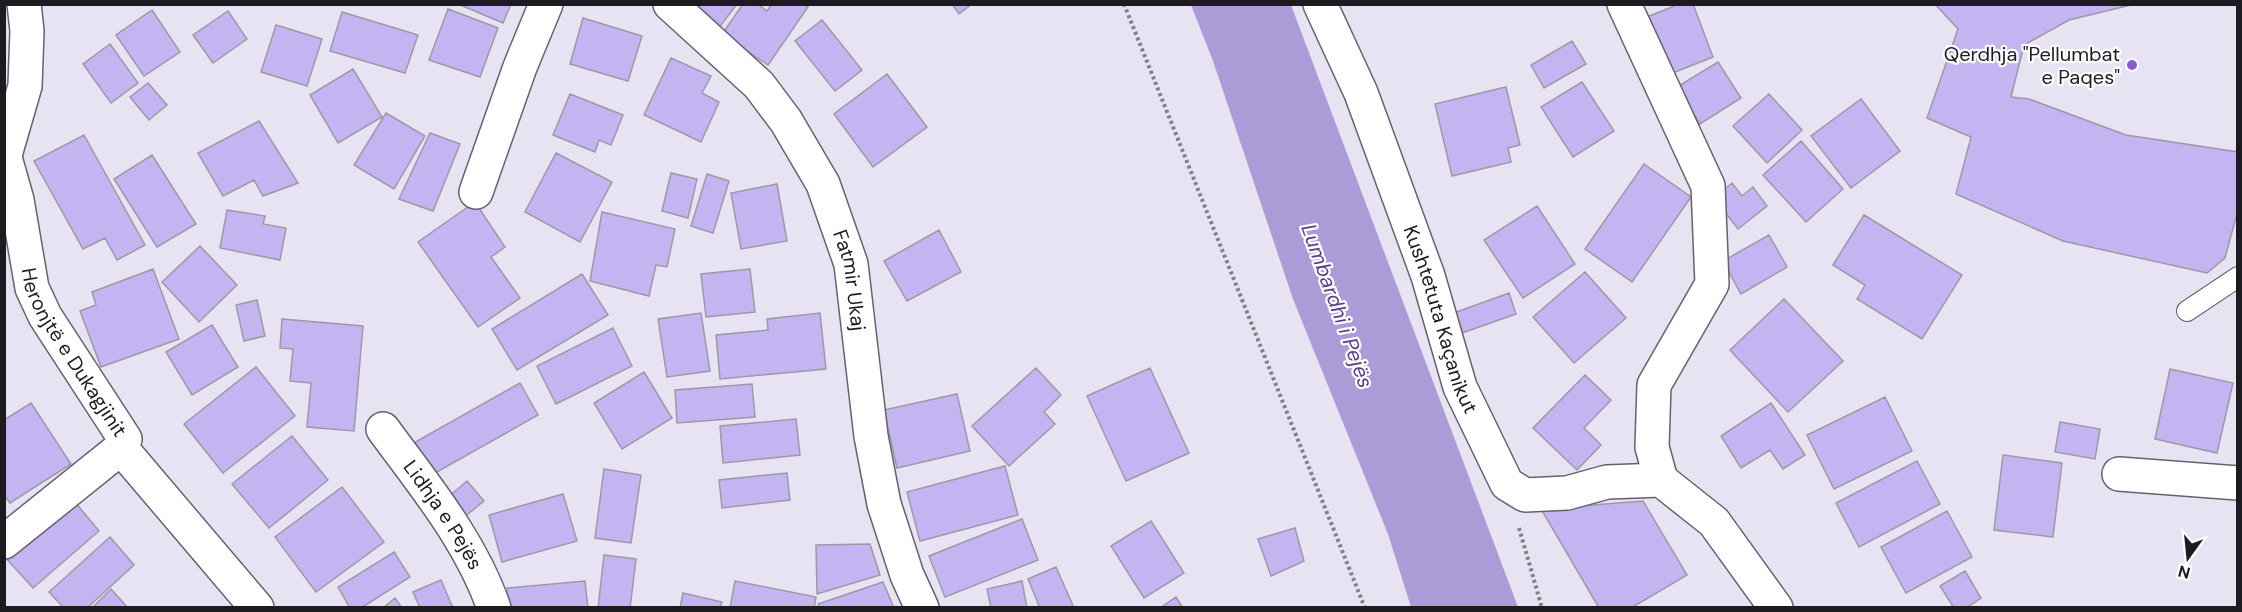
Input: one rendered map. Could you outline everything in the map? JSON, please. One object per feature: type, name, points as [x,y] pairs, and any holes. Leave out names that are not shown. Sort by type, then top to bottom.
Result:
[{"type":"street","points":[[5,154],[26,86],[27,32],[24,4]]},
{"type":"street","points":[[476,192],[520,67],[546,4]]},
{"type":"street","name":"Fatmir Ukaj","points":[[670,4],[759,85],[786,121],[823,184],[851,264],[871,436],[884,504],[907,575],[922,608]]},
{"type":"street","name":"Kushtetuta Kaçanikut","points":[[1320,4],[1361,93],[1424,266],[1460,387],[1507,484]]},
{"type":"street","points":[[1624,4],[1708,186],[1712,284],[1654,386],[1652,447],[1661,480],[1714,522],[1776,608]]},
{"type":"street","name":"Heronjtë e Dukagjinit","points":[[5,154],[17,200],[18,284],[45,316],[125,439],[121,448],[257,608]]},
{"type":"street","name":"Lidhja e Pejës","points":[[383,429],[430,492],[468,549],[494,608]]},
{"type":"street","points":[[4,542],[121,448]]},
{"type":"street","points":[[2120,474],[2238,483]]},
{"type":"street","points":[[1507,484],[1525,495],[1568,494],[1607,482],[1661,480]]},
{"type":"lane","points":[[2187,311],[2238,277]]},
{"type":"path","points":[[1124,4],[1365,608]]},
{"type":"path","points":[[1507,484],[1542,608]]},
{"type":"water","name":"Lumbardhi i Pejës","points":[[1191,5],[1291,5],[1518,607],[1411,607],[1388,534],[1293,299],[1213,61]]},
{"type":"building","points":[[458,4],[511,4],[503,23]]},
{"type":"building","points":[[687,4],[737,4],[718,29]]},
{"type":"building","points":[[743,4],[758,4],[767,11],[772,4],[803,4],[808,7],[768,65],[722,34]]},
{"type":"building","points":[[952,4],[972,4],[959,14]]},
{"type":"building","points":[[1679,4],[1693,4],[1713,57],[1660,78],[1637,21]]},
{"type":"building","points":[[1935,4],[2135,4],[2069,20],[2024,45],[2011,97],[2029,99],[2126,135],[2238,152],[2238,210],[2225,258],[2207,273],[2063,241],[1956,194],[1971,137],[1927,118],[1958,29]]},
{"type":"building","points":[[448,9],[498,28],[480,77],[429,60]]},
{"type":"building","points":[[152,10],[180,52],[144,76],[116,35]]},
{"type":"building","points":[[228,11],[247,39],[213,63],[193,35]]},
{"type":"building","points":[[342,12],[418,35],[405,73],[330,51]]},
{"type":"building","points":[[583,18],[642,36],[628,81],[570,64]]},
{"type":"building","points":[[822,20],[862,70],[835,91],[795,41]]},
{"type":"building","points":[[276,25],[322,39],[307,86],[261,72]]},
{"type":"building","points":[[1572,41],[1586,64],[1544,88],[1531,65]]},
{"type":"building","points":[[110,44],[138,83],[111,103],[83,64]]},
{"type":"building","points":[[671,58],[711,76],[702,93],[719,102],[701,142],[644,115]]},
{"type":"building","points":[[1718,62],[1741,98],[1700,124],[1677,87]]},
{"type":"building","points":[[353,69],[382,117],[338,143],[310,95]]},
{"type":"building","points":[[887,74],[927,127],[873,167],[834,114]]},
{"type":"building","points":[[1582,82],[1614,131],[1573,157],[1541,107]]},
{"type":"building","points":[[148,83],[167,105],[149,120],[130,97]]},
{"type":"building","points":[[1506,87],[1520,145],[1508,148],[1511,162],[1452,176],[1435,104]]},
{"type":"building","points":[[570,94],[623,115],[611,145],[599,140],[595,152],[553,135]]},
{"type":"building","points":[[1769,94],[1802,130],[1767,163],[1733,126]]},
{"type":"building","points":[[1861,99],[1900,151],[1851,188],[1811,136]]},
{"type":"building","points":[[386,113],[425,136],[394,189],[354,165]]},
{"type":"building","points":[[259,121],[298,183],[263,196],[254,180],[223,196],[198,153]]},
{"type":"building","points":[[430,133],[460,144],[433,211],[399,199]]},
{"type":"building","points":[[84,135],[145,245],[117,260],[105,238],[83,249],[34,161]]},
{"type":"building","points":[[1801,141],[1843,189],[1806,222],[1763,175]]},
{"type":"building","points":[[556,153],[612,182],[580,242],[525,212]]},
{"type":"building","points":[[152,155],[196,224],[157,247],[114,179]]},
{"type":"building","points":[[1644,164],[1691,197],[1632,282],[1585,249]]},
{"type":"building","points":[[671,173],[697,179],[688,218],[662,211]]},
{"type":"building","points":[[707,174],[729,181],[713,233],[691,226]]},
{"type":"building","points":[[1732,183],[1742,196],[1753,187],[1767,206],[1738,229],[1714,198]]},
{"type":"building","points":[[777,184],[787,241],[741,249],[731,193]]},
{"type":"building","points":[[475,202],[505,247],[491,257],[520,298],[478,327],[418,242]]},
{"type":"building","points":[[1537,206],[1575,264],[1523,298],[1484,240]]},
{"type":"building","points":[[227,210],[265,216],[263,224],[286,228],[280,260],[220,248]]},
{"type":"building","points":[[602,212],[675,229],[667,267],[656,265],[649,296],[590,281]]},
{"type":"building","points":[[1864,215],[1962,275],[1922,339],[1857,299],[1865,285],[1833,265]]},
{"type":"building","points":[[939,230],[961,272],[907,301],[884,261]]},
{"type":"building","points":[[1769,235],[1787,267],[1741,294],[1723,261]]},
{"type":"building","points":[[200,246],[237,285],[199,322],[162,282]]},
{"type":"building","points":[[153,269],[179,339],[101,367],[80,311],[96,305],[92,292]]},
{"type":"building","points":[[750,269],[755,312],[706,317],[701,274]]},
{"type":"building","points":[[1585,272],[1626,318],[1574,363],[1533,317]]},
{"type":"building","points":[[582,274],[608,315],[517,370],[492,329]]},
{"type":"building","points":[[1509,293],[1516,314],[1462,333],[1454,313]]},
{"type":"building","points":[[1784,299],[1843,361],[1788,412],[1730,350]]},
{"type":"building","points":[[257,300],[265,336],[244,341],[236,305]]},
{"type":"building","points":[[701,313],[710,371],[667,377],[658,319]]},
{"type":"building","points":[[820,313],[826,369],[720,379],[716,335],[768,330],[767,319]]},
{"type":"building","points":[[282,319],[363,326],[354,431],[307,427],[311,383],[290,381],[293,349],[280,348]]},
{"type":"building","points":[[212,325],[238,367],[192,395],[166,352]]},
{"type":"building","points":[[613,328],[632,366],[556,404],[537,366]]},
{"type":"building","points":[[256,367],[295,416],[223,473],[184,424]]},
{"type":"building","points":[[1036,368],[1061,395],[1044,412],[1055,424],[1009,466],[972,426]]},
{"type":"building","points":[[1150,368],[1189,453],[1126,481],[1087,396]]},
{"type":"building","points":[[2170,369],[2233,383],[2217,453],[2155,439]]},
{"type":"building","points":[[644,372],[672,418],[622,449],[594,403]]},
{"type":"building","points":[[1585,375],[1611,400],[1584,428],[1601,445],[1577,470],[1533,428]]},
{"type":"building","points":[[520,383],[538,415],[428,477],[410,445]]},
{"type":"building","points":[[752,384],[755,417],[677,423],[675,390]]},
{"type":"building","points":[[957,394],[970,451],[897,468],[884,410]]},
{"type":"building","points":[[1885,397],[1912,451],[1834,489],[1807,435]]},
{"type":"building","points":[[31,403],[71,464],[10,503],[4,495],[4,420]]},
{"type":"building","points":[[1771,403],[1805,455],[1783,469],[1770,450],[1741,468],[1721,436]]},
{"type":"building","points":[[796,419],[800,455],[723,463],[720,426]]},
{"type":"building","points":[[2060,422],[2100,429],[2095,459],[2055,452]]},
{"type":"building","points":[[292,436],[328,480],[269,528],[232,484]]},
{"type":"building","points":[[2003,455],[2062,463],[2053,537],[1994,530]]},
{"type":"building","points":[[1917,461],[1940,504],[1859,547],[1836,503]]},
{"type":"building","points":[[1005,466],[1018,515],[920,541],[907,492]]},
{"type":"building","points":[[604,469],[641,475],[631,543],[595,538]]},
{"type":"building","points":[[787,473],[790,500],[722,508],[719,480]]},
{"type":"building","points":[[467,481],[484,501],[463,518],[447,498]]},
{"type":"building","points":[[342,487],[384,542],[316,592],[275,537]]},
{"type":"building","points":[[563,494],[577,541],[502,562],[489,515]]},
{"type":"building","points":[[70,496],[99,531],[33,588],[4,556]]},
{"type":"building","points":[[1643,501],[1687,575],[1631,608],[1599,608],[1541,509]]},
{"type":"building","points":[[1947,511],[1972,557],[1906,593],[1881,547]]},
{"type":"building","points":[[1022,519],[1038,560],[945,597],[929,556]]},
{"type":"building","points":[[1151,521],[1184,573],[1144,598],[1111,546]]},
{"type":"building","points":[[1295,528],[1304,561],[1271,576],[1258,539]]},
{"type":"building","points":[[110,537],[134,565],[87,608],[64,608],[49,592]]},
{"type":"building","points":[[870,544],[880,575],[817,594],[816,545]]},
{"type":"building","points":[[394,552],[410,577],[361,608],[350,608],[338,587]]},
{"type":"building","points":[[604,555],[636,559],[630,608],[598,608]]},
{"type":"building","points":[[1056,567],[1074,608],[1040,608],[1028,579]]},
{"type":"building","points":[[1965,571],[1981,598],[1966,608],[1954,608],[1940,586]]},
{"type":"building","points":[[441,580],[453,608],[420,608],[413,592]]},
{"type":"building","points":[[585,581],[588,608],[508,608],[507,588]]},
{"type":"building","points":[[735,581],[816,597],[814,608],[730,608]]},
{"type":"building","points":[[1022,581],[1027,608],[991,608],[987,589]]},
{"type":"building","points":[[883,582],[894,608],[819,608],[818,604]]},
{"type":"building","points":[[111,589],[128,608],[92,608]]},
{"type":"building","points":[[683,593],[722,602],[720,608],[680,608]]},
{"type":"building","points":[[1176,597],[1183,608],[1160,608]]},
{"type":"building","points":[[395,598],[402,608],[383,608]]},
{"type":"place","name":"Qerdhja \"Pellumbat e Paqes\"","points":[[2132,65]]}]
